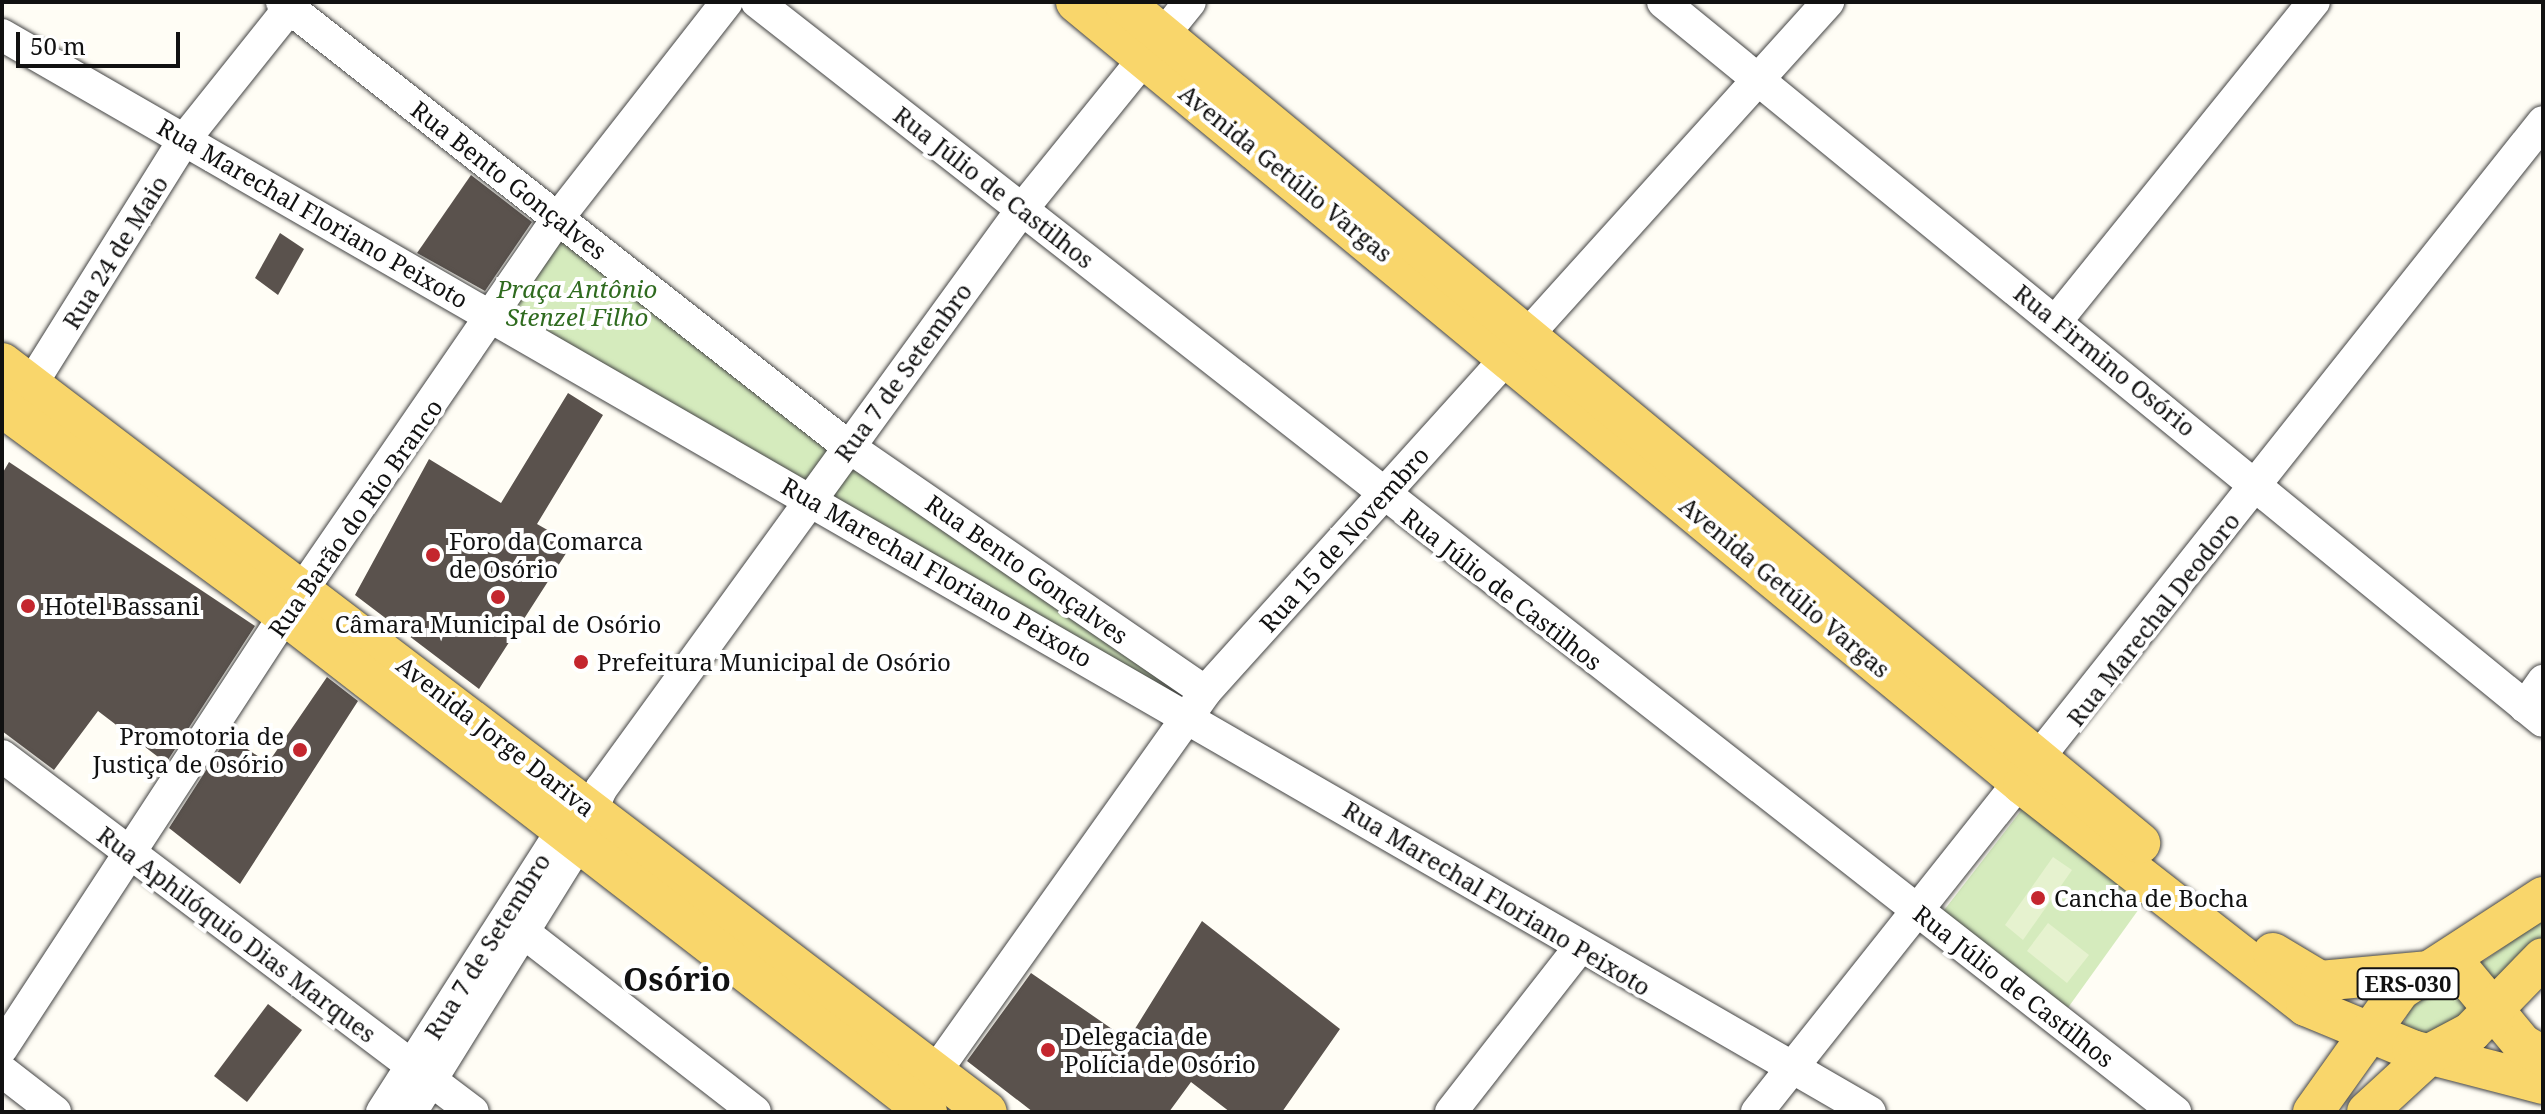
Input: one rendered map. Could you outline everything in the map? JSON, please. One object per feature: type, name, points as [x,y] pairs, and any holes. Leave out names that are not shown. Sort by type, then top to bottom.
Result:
[{"type":"main road","name":"Avenida Getúlio Vargas","points":[[1076,2],[1154,45],[2032,774],[2209,916],[2306,1006],[2369,1033],[2430,1054],[2543,1084]]},
{"type":"main road","name":"Avenida Getúlio Vargas","points":[[1123,2],[1154,45]]},
{"type":"main road","name":"Avenida Jorge Dariva","points":[[10,400],[158,501],[583,817],[921,1100],[987,1112]]},
{"type":"main road","name":"ERS-030","points":[[2313,1112],[2400,990],[2432,965],[2543,897]]},
{"type":"main road","name":"Avenida Getúlio Vargas","points":[[2209,916],[2291,967],[2320,981],[2362,981],[2432,965],[2470,974],[2492,1009],[2543,1056]]},
{"type":"main road","name":"ERS-030","points":[[2367,1112],[2430,1054],[2471,1032],[2538,963]]},
{"type":"main road","points":[[2538,963],[2533,1015],[2543,1037]]},
{"type":"street","name":"Rua Barão do Rio Branco","points":[[2,1048],[132,855],[294,602],[495,318],[558,218],[727,2]]},
{"type":"street","name":"Rua Júlio de Castilhos","points":[[757,2],[1023,208],[1383,497],[2175,1112]]},
{"type":"street","name":"Rua 7 de Setembro","points":[[382,1112],[421,1073],[583,817],[808,498],[849,447],[1023,208],[1190,2]]},
{"type":"street","name":"Rua Firmino Osório","points":[[1663,2],[2257,485],[2537,703]]},
{"type":"street","name":"Rua 15 de Novembro","points":[[921,1100],[1197,704],[1517,344],[1828,2]]},
{"type":"street","points":[[2057,320],[2314,2]]},
{"type":"street","name":"Rua Bento Gonçalves","points":[[288,4],[849,447],[1197,704]]},
{"type":"street","name":"Rua 24 de Maio","points":[[10,400],[184,140],[288,4]]},
{"type":"street","name":"Rua Marechal Floriano Peixoto","points":[[2,35],[808,498],[1197,704],[1580,947],[1790,1070],[1870,1112]]},
{"type":"street","name":"Rua Marechal Deodoro","points":[[1757,1112],[1917,910],[2032,774],[2543,122]]},
{"type":"street","name":"Rua Aphilóquio Dias Marques","points":[[2,756],[473,1112]]},
{"type":"street","points":[[514,924],[755,1112]]},
{"type":"street","points":[[1451,1112],[1580,947]]},
{"type":"street","points":[[2,1071],[55,1112]]},
{"type":"street","name":"Rua 7 de Setembro","points":[[411,1112],[421,1073]]},
{"type":"green space","name":"Praça Antônio Stenzel Filho","points":[[560,231],[835,444],[805,485],[507,316]]},
{"type":"green space","points":[[852,454],[1192,691],[1183,703],[818,498]]},
{"type":"green space","points":[[2027,803],[2149,895],[2062,1016],[1938,918]]},
{"type":"green space","name":"Cancha de Bocha","points":[[2053,857],[2072,870],[2023,940],[2005,925]]},
{"type":"green space","points":[[2543,919],[2543,944],[2497,983],[2481,963]]},
{"type":"green space","points":[[2048,923],[2089,955],[2067,983],[2027,951]]},
{"type":"green space","points":[[2448,983],[2472,1006],[2435,1044],[2402,1028],[2412,1002]]},
{"type":"building","points":[[471,175],[532,222],[485,291],[417,253]]},
{"type":"building","points":[[280,233],[304,249],[278,295],[255,278]]},
{"type":"building","points":[[568,393],[603,415],[537,524],[572,544],[479,689],[355,595],[429,459],[501,503]]},
{"type":"building","points":[[9,462],[255,626],[166,763],[98,711],[54,770],[2,731],[2,474]]},
{"type":"building","name":"Promotoria de Justiça de Osório","points":[[327,677],[358,701],[240,884],[169,828],[228,736],[268,763]]},
{"type":"building","points":[[1202,921],[1340,1029],[1282,1112],[1230,1112],[1191,1082],[1169,1112],[1033,1112],[967,1061],[1031,973],[1128,1040]]},
{"type":"building","points":[[268,1004],[302,1030],[247,1102],[214,1076]]},
{"type":"place","name":"Foro da Comarca de Osório","points":[[433,555]]},
{"type":"place","name":"Câmara Municipal de Osório","points":[[498,597]]},
{"type":"place","name":"Hotel Bassani","points":[[28,606]]},
{"type":"place","name":"Prefeitura Municipal de Osório","points":[[581,662]]},
{"type":"place","name":"Promotoria de Justiça de Osório","points":[[300,750]]},
{"type":"place","name":"Cancha de Bocha","points":[[2038,898]]},
{"type":"place","name":"Delegacia de Polícia de Osório","points":[[1048,1050]]},
{"type":"district","name":"Osório","points":[[677,979]]}]
